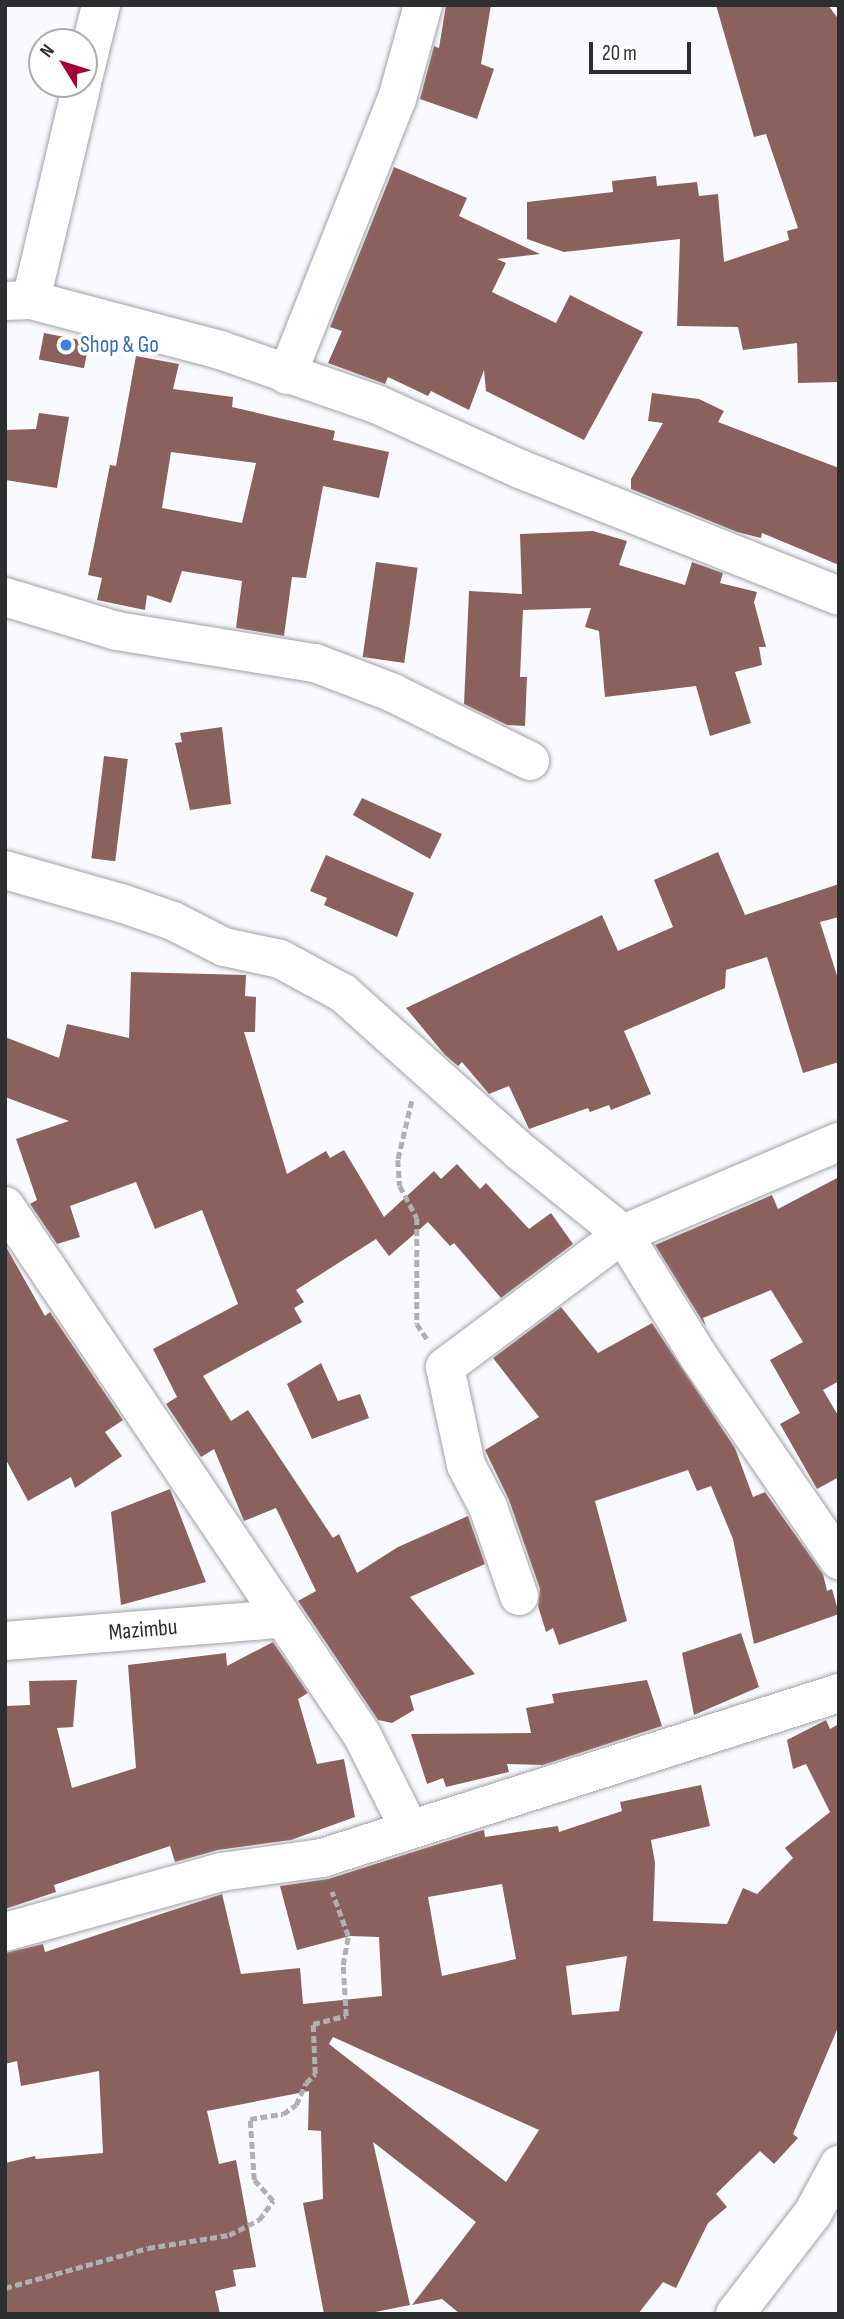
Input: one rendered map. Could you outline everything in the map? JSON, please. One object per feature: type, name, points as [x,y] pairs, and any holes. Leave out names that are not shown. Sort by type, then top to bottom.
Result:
[{"type":"street","points":[[95,28],[101,5]]},
{"type":"street","points":[[287,375],[397,99],[423,5]]},
{"type":"street","points":[[78,98],[18,301],[220,351],[376,404],[520,469],[839,596]]},
{"type":"street","points":[[5,597],[117,631],[315,663],[393,693],[530,761]]},
{"type":"street","points":[[5,870],[134,908],[224,947],[280,959],[343,993],[623,1234],[699,1357],[839,1560]]},
{"type":"street","points":[[519,1596],[488,1507],[466,1465],[445,1367],[623,1234],[839,1142]]},
{"type":"street","points":[[8,1214],[280,1619],[362,1735],[409,1828]]},
{"type":"street","name":"Mazimbu","points":[[5,1641],[280,1619]]},
{"type":"street","points":[[5,1932],[221,1872],[322,1858],[409,1828],[839,1693]]},
{"type":"street","points":[[735,2314],[826,2220],[839,2165]]},
{"type":"path","points":[[423,1064],[398,1160],[400,1186],[417,1218],[416,1324],[445,1367]]},
{"type":"path","points":[[5,2288],[148,2248],[229,2235],[259,2220],[273,2201],[254,2180],[250,2119],[283,2114],[296,2105],[306,2083],[315,2074],[313,2024],[346,2016],[343,1965],[348,1936],[322,1858]]},
{"type":"building","points":[[446,5],[491,5],[481,64],[494,69],[477,119],[420,99],[434,46],[439,48]]},
{"type":"building","points":[[716,5],[828,5],[839,20],[839,382],[798,383],[797,343],[743,350],[738,327],[677,326],[680,239],[564,252],[527,239],[527,202],[613,192],[612,181],[656,176],[657,186],[697,182],[699,196],[718,194],[724,262],[789,240],[787,231],[798,228],[766,134],[754,137]]},
{"type":"building","points":[[394,167],[467,198],[459,216],[540,254],[497,259],[506,263],[492,292],[556,323],[570,295],[643,332],[584,440],[486,391],[484,370],[469,410],[431,391],[428,396],[388,377],[385,384],[328,363],[342,331],[330,327]]},
{"type":"building","points":[[44,333],[89,342],[84,368],[39,360]]},
{"type":"building","points":[[136,356],[179,364],[173,389],[233,397],[232,407],[335,431],[333,440],[389,452],[379,498],[323,486],[306,578],[292,577],[284,636],[236,628],[242,581],[182,571],[171,603],[147,595],[145,610],[97,600],[102,578],[88,575],[110,465],[116,466]],"holes":[[[171,452],[256,463],[242,523],[162,508]]]},
{"type":"building","points":[[652,393],[699,399],[724,411],[718,422],[839,468],[839,565],[762,533],[761,538],[737,532],[631,489],[631,479],[663,423],[648,421]]},
{"type":"building","points":[[39,413],[69,417],[57,488],[5,480],[5,430],[36,429]]},
{"type":"building","points":[[593,531],[627,541],[619,565],[685,585],[692,562],[723,573],[720,583],[757,592],[754,602],[766,647],[759,647],[762,665],[735,672],[751,723],[710,736],[696,686],[605,697],[599,631],[585,627],[591,608],[523,610],[520,677],[527,677],[525,726],[507,725],[464,704],[469,591],[522,594],[520,534]]},
{"type":"building","points":[[376,562],[418,568],[404,663],[363,657]]},
{"type":"building","points":[[222,727],[231,804],[190,810],[175,743],[182,742],[180,733]]},
{"type":"building","points":[[104,756],[128,759],[115,861],[91,858]]},
{"type":"building","points":[[362,798],[442,834],[430,859],[353,815]]},
{"type":"building","points":[[718,852],[745,915],[839,884],[839,917],[820,922],[839,982],[839,1062],[803,1073],[767,957],[726,970],[725,988],[624,1031],[651,1094],[611,1110],[609,1105],[590,1112],[588,1108],[529,1129],[509,1086],[489,1094],[462,1062],[458,1066],[445,1055],[406,1008],[602,915],[618,951],[673,927],[654,880]]},
{"type":"building","points":[[326,855],[414,893],[397,937],[324,905],[327,898],[310,891]]},
{"type":"building","points":[[131,972],[246,975],[245,996],[256,997],[255,1032],[244,1032],[287,1174],[326,1151],[330,1158],[344,1150],[384,1217],[434,1171],[441,1179],[457,1164],[480,1189],[486,1183],[529,1229],[551,1213],[573,1244],[501,1298],[454,1243],[450,1246],[428,1222],[389,1256],[376,1239],[296,1290],[304,1302],[294,1308],[302,1322],[203,1376],[231,1421],[248,1410],[333,1538],[339,1534],[357,1573],[398,1547],[468,1516],[485,1564],[410,1597],[475,1674],[410,1696],[414,1710],[392,1723],[378,1720],[298,1601],[316,1591],[276,1508],[244,1521],[214,1449],[201,1457],[166,1404],[177,1397],[153,1349],[238,1304],[202,1210],[155,1229],[136,1182],[70,1206],[80,1237],[57,1244],[30,1204],[37,1200],[16,1139],[69,1121],[5,1097],[5,1037],[59,1058],[67,1024],[129,1038]]},
{"type":"building","points":[[839,1177],[839,1381],[823,1390],[839,1417],[839,1477],[817,1489],[780,1424],[800,1413],[770,1360],[803,1342],[771,1290],[703,1318],[706,1327],[655,1245],[772,1195],[778,1209]]},
{"type":"building","points":[[5,1245],[45,1316],[50,1312],[123,1420],[105,1432],[122,1456],[75,1488],[71,1477],[28,1501],[5,1458]]},
{"type":"building","points":[[561,1307],[598,1353],[652,1323],[735,1448],[753,1497],[765,1492],[823,1574],[827,1591],[832,1589],[839,1614],[754,1644],[733,1539],[711,1486],[697,1491],[688,1470],[595,1501],[627,1621],[559,1645],[553,1628],[546,1632],[538,1606],[540,1589],[509,1500],[485,1450],[539,1417],[493,1358]]},
{"type":"building","points":[[321,1363],[338,1401],[360,1394],[369,1418],[312,1439],[287,1384]]},
{"type":"building","points":[[170,1489],[206,1582],[121,1605],[111,1512]]},
{"type":"building","points":[[741,1633],[759,1687],[694,1715],[682,1653]]},
{"type":"building","points":[[273,1642],[308,1693],[298,1699],[317,1764],[344,1759],[355,1817],[291,1840],[218,1850],[175,1862],[170,1846],[54,1885],[56,1892],[5,1909],[6,1706],[30,1705],[29,1681],[77,1680],[73,1727],[57,1728],[72,1788],[136,1768],[128,1665],[226,1653],[227,1666]]},
{"type":"building","points":[[647,1680],[662,1726],[543,1765],[507,1764],[509,1772],[446,1787],[443,1778],[427,1784],[411,1734],[531,1733],[526,1708],[554,1703],[552,1694]]},
{"type":"building","points":[[826,1720],[830,1729],[839,1724],[839,2025],[793,2134],[798,2138],[774,2164],[760,2151],[716,2194],[727,2207],[708,2223],[676,2288],[663,2282],[638,2314],[460,2314],[442,2299],[412,2305],[476,2222],[373,2142],[410,2305],[365,2314],[324,2314],[303,2203],[323,2199],[321,2131],[308,2130],[309,2091],[207,2111],[219,2164],[236,2160],[256,2267],[233,2270],[236,2286],[215,2291],[220,2314],[5,2314],[5,2163],[35,2156],[36,2159],[103,2153],[99,2071],[21,2086],[17,2061],[5,2064],[5,1953],[43,1944],[45,1952],[222,1894],[241,1974],[300,1968],[303,2004],[382,1996],[379,1937],[350,1936],[297,1950],[280,1886],[328,1879],[484,1830],[485,1837],[558,1826],[559,1832],[622,1811],[620,1802],[701,1785],[710,1826],[651,1840],[655,1863],[653,1921],[727,1924],[743,1888],[757,1894],[793,1858],[785,1848],[830,1812],[806,1764],[793,1769],[787,1740]],"holes":[[[502,1884],[516,1959],[442,1976],[428,1897]],[[627,1956],[619,2011],[572,2015],[566,1966]],[[333,2037],[539,2130],[506,2182],[329,2044]]]},
{"type":"place","name":"Shop & Go","points":[[66,345]]}]
